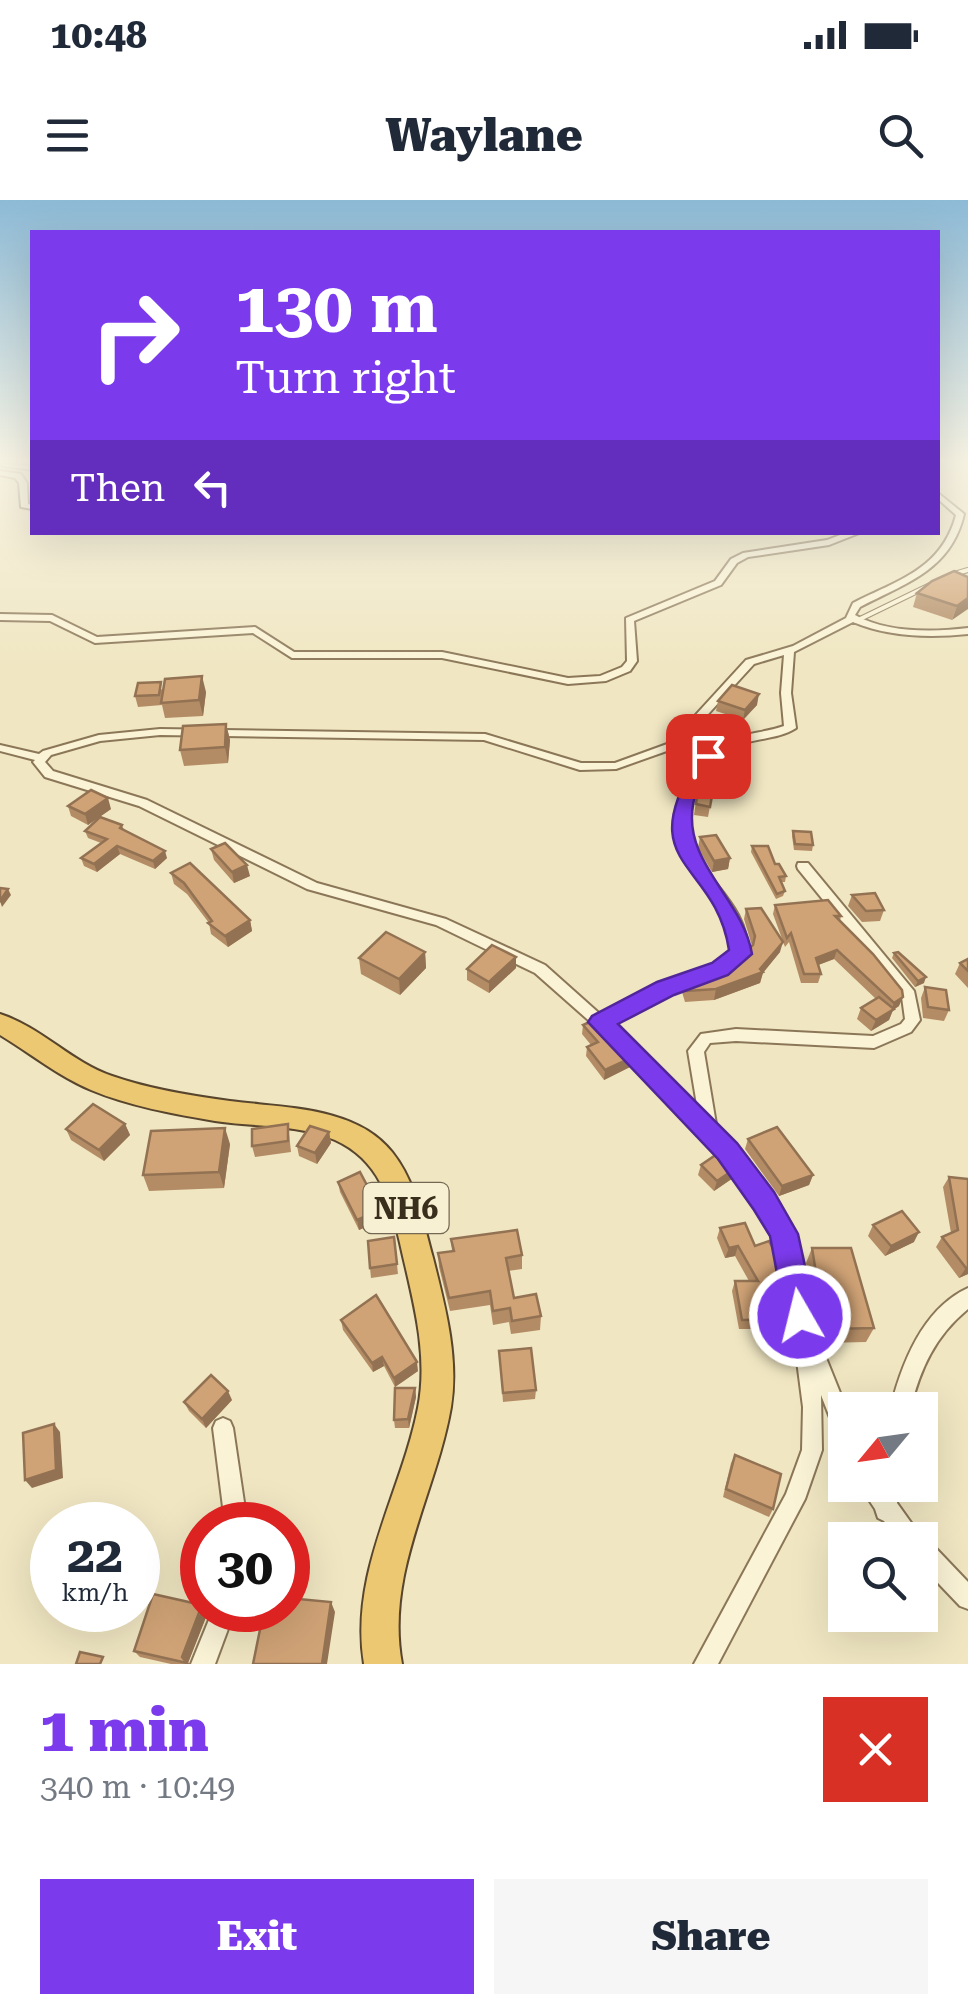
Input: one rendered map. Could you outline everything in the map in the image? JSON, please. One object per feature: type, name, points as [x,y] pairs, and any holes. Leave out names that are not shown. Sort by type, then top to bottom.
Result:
[{"type":"highway","name":"NH6","points":[[0,1023],[106,1086],[218,1111],[295,1116],[340,1128],[369,1146],[390,1172],[405,1203],[436,1326],[436,1402],[421,1468],[398,1524],[384,1584],[379,1651],[383,1664]]},
{"type":"street","points":[[853,620],[856,605],[928,567],[952,544],[955,532]]},
{"type":"street","points":[[0,618],[52,618],[95,640],[254,630],[292,655],[376,658],[442,654],[568,681],[590,681],[616,674],[632,661],[629,620],[718,583],[740,558],[849,535]]},
{"type":"street","points":[[0,748],[40,758],[66,747],[136,732],[469,736],[504,740],[580,767],[616,766],[674,745],[745,666],[853,620],[934,633],[968,631]]},
{"type":"street","points":[[600,1022],[666,988],[720,969],[741,954],[737,929],[683,845],[683,802],[708,756],[733,742],[767,738],[790,728],[786,693],[790,650]]},
{"type":"street","points":[[40,758],[49,774],[144,803],[312,886],[441,922],[540,969],[600,1022],[746,1176],[784,1234],[813,1407],[812,1450],[806,1473],[706,1664]]},
{"type":"street","points":[[709,1133],[696,1050],[706,1038],[736,1035],[874,1042],[906,1028],[913,1020],[910,996],[803,866]]},
{"type":"street","points":[[904,1392],[922,1342],[942,1318],[968,1298]]},
{"type":"street","points":[[800,1316],[830,1392]]},
{"type":"street","points":[[223,1428],[234,1502]]},
{"type":"street","points":[[881,1502],[896,1522]]},
{"type":"street","points":[[886,1510],[887,1502]]},
{"type":"street","points":[[938,1567],[968,1598]]},
{"type":"street","points":[[203,1664],[215,1632]]},
{"type":"lane","points":[[853,620],[968,570]]},
{"type":"building","points":[[954,571],[968,577],[968,598],[957,606],[917,593],[932,581]]},
{"type":"building","points":[[202,676],[199,700],[161,703],[165,679]]},
{"type":"building","points":[[161,682],[159,695],[135,696],[138,683]]},
{"type":"building","points":[[732,685],[759,694],[745,710],[718,701]]},
{"type":"building","points":[[226,724],[225,747],[180,750],[183,726]]},
{"type":"building","points":[[698,788],[713,790],[710,807],[696,804]]},
{"type":"building","points":[[91,790],[108,798],[85,814],[68,806]]},
{"type":"building","points":[[100,817],[122,825],[120,828],[165,851],[153,861],[117,846],[94,864],[81,858],[107,839],[85,831]]},
{"type":"building","points":[[793,831],[811,832],[813,845],[795,844]]},
{"type":"building","points":[[716,835],[730,858],[714,861],[700,837]]},
{"type":"building","points":[[225,843],[247,865],[232,872],[211,849]]},
{"type":"building","points":[[752,846],[768,846],[775,864],[786,876],[779,877],[785,891],[777,894]]},
{"type":"building","points":[[190,863],[250,920],[225,936],[208,923],[212,921],[184,883],[171,873]]},
{"type":"building","points":[[875,893],[884,910],[866,911],[852,895]]},
{"type":"building","points":[[828,900],[841,916],[835,916],[873,954],[902,990],[903,997],[894,1003],[837,950],[816,958],[821,974],[804,974],[791,933],[787,938],[775,905]]},
{"type":"building","points":[[761,908],[783,942],[760,969],[763,972],[716,989],[687,991],[684,982],[729,966],[753,945],[755,936],[746,909]]},
{"type":"building","points":[[386,932],[425,952],[399,979],[359,958]]},
{"type":"building","points":[[492,945],[516,957],[489,982],[467,969]]},
{"type":"building","points":[[898,952],[926,977],[918,981],[894,953]]},
{"type":"building","points":[[925,987],[946,990],[949,1010],[928,1007]]},
{"type":"building","points":[[879,997],[894,1009],[876,1020],[861,1008]]},
{"type":"building","points":[[594,1020],[631,1058],[605,1070],[587,1047],[598,1042],[583,1025]]},
{"type":"building","points":[[93,1104],[125,1124],[99,1150],[66,1129]]},
{"type":"building","points":[[288,1124],[288,1141],[252,1146],[252,1129]]},
{"type":"building","points":[[310,1126],[329,1132],[315,1153],[297,1146]]},
{"type":"building","points":[[777,1127],[813,1175],[782,1186],[748,1139]]},
{"type":"building","points":[[225,1128],[219,1172],[143,1175],[151,1131]]},
{"type":"building","points":[[723,1150],[736,1168],[717,1181],[701,1165]]},
{"type":"building","points":[[360,1172],[380,1210],[357,1220],[338,1182]]},
{"type":"building","points":[[949,1177],[968,1179],[966,1268],[942,1237],[958,1230]]},
{"type":"building","points":[[902,1211],[919,1232],[891,1246],[873,1225]]},
{"type":"building","points":[[745,1223],[755,1246],[769,1241],[783,1265],[776,1267],[787,1319],[742,1320],[735,1281],[758,1281],[738,1246],[729,1248],[720,1228]]},
{"type":"building","points":[[517,1230],[522,1255],[506,1258],[514,1298],[536,1294],[541,1316],[512,1321],[510,1308],[493,1311],[490,1291],[449,1298],[438,1253],[454,1251],[451,1239]]},
{"type":"building","points":[[394,1237],[397,1264],[370,1268],[368,1241]]},
{"type":"building","points":[[812,1248],[851,1248],[874,1328],[831,1329],[822,1310]]},
{"type":"building","points":[[376,1295],[417,1362],[394,1378],[382,1357],[372,1363],[341,1320]]},
{"type":"building","points":[[531,1348],[536,1390],[503,1393],[499,1351]]},
{"type":"building","points":[[211,1375],[228,1391],[202,1419],[184,1402]]},
{"type":"building","points":[[395,1388],[415,1388],[408,1419],[394,1420]]},
{"type":"building","points":[[54,1424],[56,1470],[25,1480],[23,1433]]},
{"type":"building","points":[[735,1455],[781,1474],[773,1509],[726,1489]]},
{"type":"building","points":[[160,1596],[180,1600],[180,1632],[192,1632],[182,1657],[187,1663],[134,1651],[140,1632],[160,1632]]},
{"type":"building","points":[[310,1600],[331,1602],[322,1664],[253,1664],[260,1632],[310,1632]]},
{"type":"building","points":[[80,1652],[103,1657],[100,1664],[76,1664]]},
{"type":"route","points":[[708,756],[683,802],[683,845],[737,929],[741,954],[720,969],[666,988],[600,1022],[728,1151],[764,1201],[784,1234],[794,1268],[800,1316]]}]
